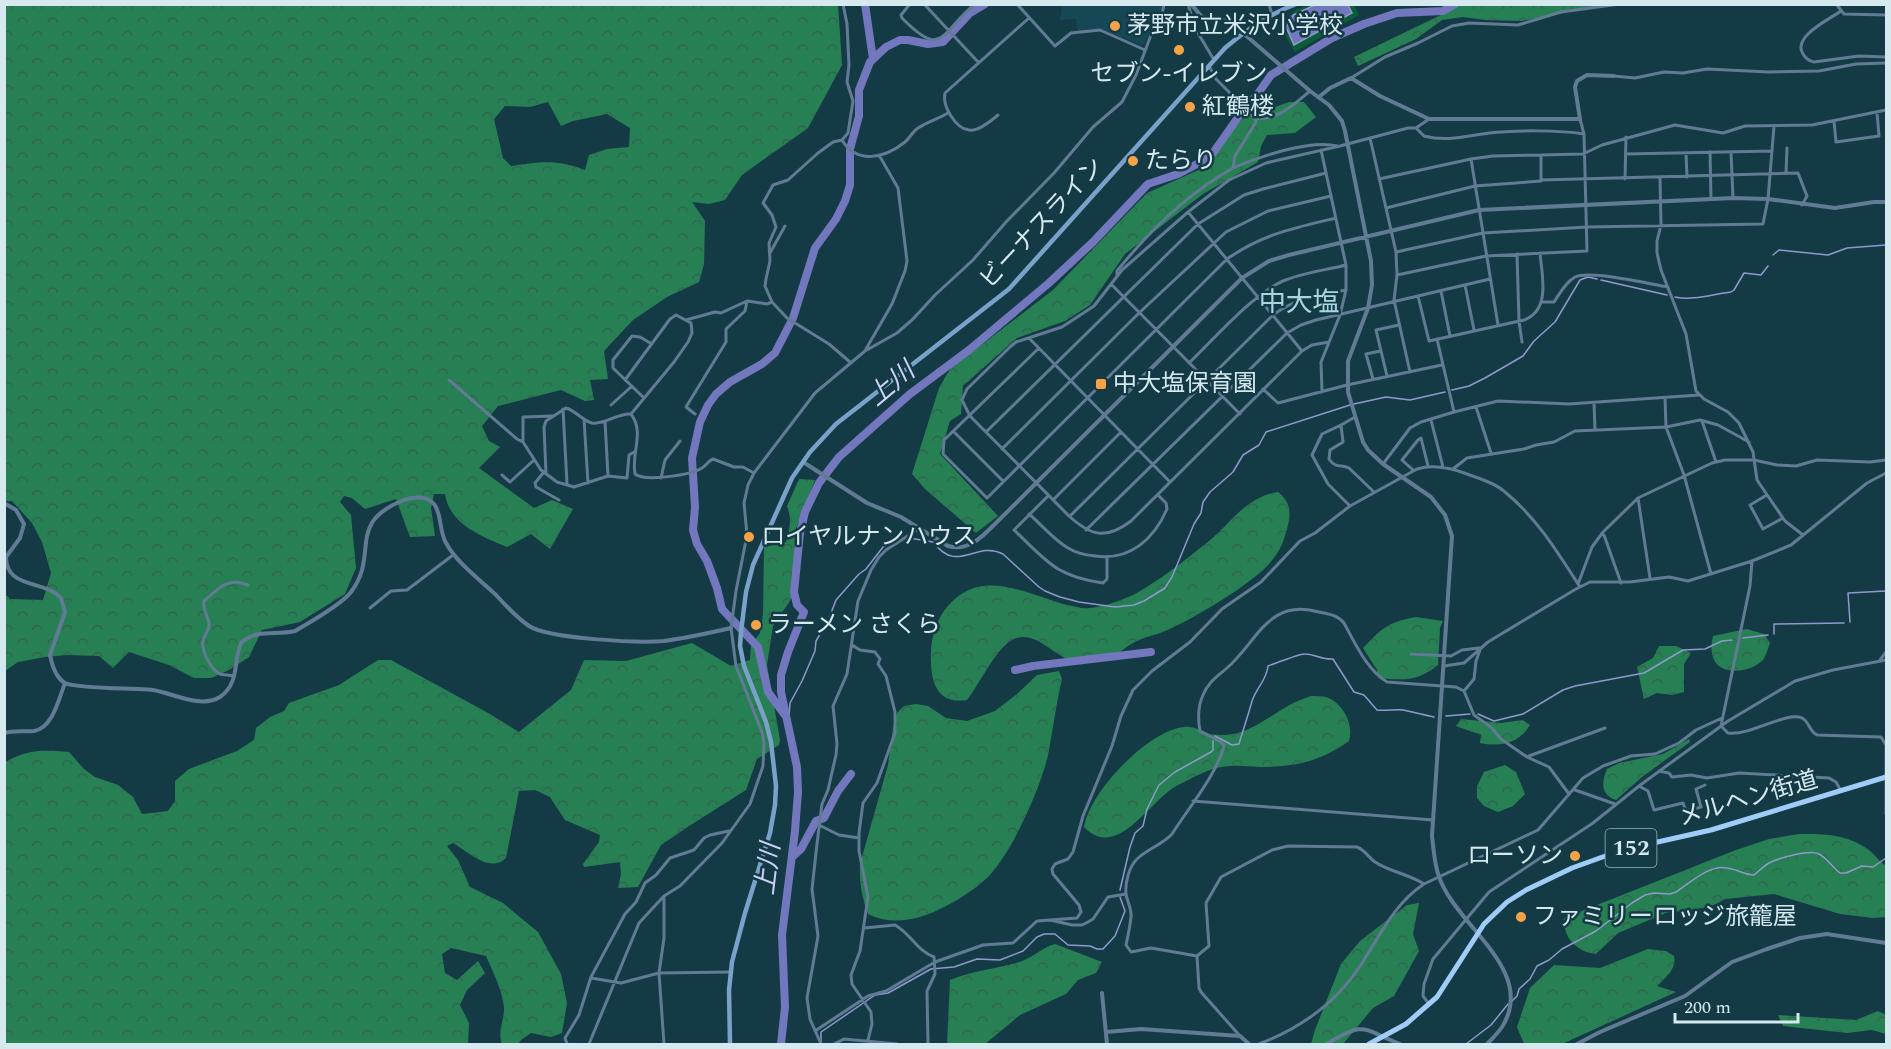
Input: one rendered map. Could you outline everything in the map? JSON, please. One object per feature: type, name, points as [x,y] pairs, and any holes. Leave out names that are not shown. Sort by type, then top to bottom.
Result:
[{"type":"highway","name":"メルヘン街道","points":[[1369,1044],[1406,1024],[1437,997],[1484,924],[1508,902],[1526,890],[1572,868],[1622,850],[1711,830],[1886,777]]},
{"type":"main road","name":"ビーナスライン","points":[[729,1044],[730,972],[770,832],[776,786],[771,742],[766,722],[741,654],[743,615],[746,592],[758,552],[792,478],[823,436],[836,424],[1009,289],[1214,60],[1243,33],[1272,15],[1296,4]]},
{"type":"street","points":[[843,4],[847,24],[848,82],[853,101],[848,134],[842,140],[833,142],[788,180],[773,184],[763,203],[772,215],[776,227],[769,243],[765,286],[772,303],[787,318],[830,345],[851,363]]},
{"type":"street","points":[[910,4],[901,15],[917,34],[931,40],[938,40],[975,4]]},
{"type":"street","points":[[924,4],[979,63]]},
{"type":"street","points":[[1017,4],[1055,46],[1071,33],[1100,30],[1145,50]]},
{"type":"street","points":[[589,1044],[639,923],[664,896],[680,886],[722,843],[750,804],[764,760],[762,732],[736,666],[732,627],[736,591],[747,535],[744,503],[754,472],[815,393],[865,351],[897,333],[913,320],[935,295],[973,260],[1012,214],[1054,174],[1093,127],[1122,102],[1159,22],[1164,4]]},
{"type":"street","points":[[1190,4],[1203,17],[1231,23],[1329,105],[1342,121],[1372,274],[1368,308],[1348,361],[1348,392],[1368,450],[1383,464],[1423,491],[1440,506],[1452,536],[1432,836],[1435,862],[1442,885],[1501,964],[1510,982],[1512,996],[1510,1008],[1505,1021],[1487,1044]]},
{"type":"street","points":[[1190,4],[1195,28],[1214,60]]},
{"type":"street","points":[[1269,4],[1272,15]]},
{"type":"street","points":[[1319,97],[1329,88],[1351,78],[1384,57],[1418,44],[1452,26],[1469,23],[1518,26],[1561,12],[1620,4]]},
{"type":"street","points":[[1836,4],[1846,14],[1887,15]]},
{"type":"street","points":[[1841,11],[1802,38],[1801,53],[1807,60],[1814,62],[1859,56],[1887,57]]},
{"type":"street","points":[[998,115],[991,122],[972,131],[966,130],[948,113],[945,93],[1029,18]]},
{"type":"street","points":[[1397,275],[1486,256],[1587,251],[1584,134],[1575,87],[1577,81],[1587,75],[1635,78],[1664,72],[1683,73],[1707,69],[1769,72],[1819,71],[1856,64],[1887,63]]},
{"type":"street","points":[[1209,66],[1216,79],[1255,118],[1269,118],[1279,114],[1310,91]]},
{"type":"street","points":[[1351,78],[1380,96],[1429,119],[1580,119]]},
{"type":"street","points":[[1379,178],[1492,156],[1584,154],[1626,137],[1675,125],[1723,133],[1745,126],[1812,125],[1887,110]]},
{"type":"street","points":[[1834,121],[1836,142],[1879,136],[1877,112]]},
{"type":"street","points":[[842,140],[845,145],[864,158],[879,155],[905,142],[917,128],[948,113]]},
{"type":"street","points":[[1233,168],[1235,156],[1256,122],[1255,118]]},
{"type":"street","points":[[1329,342],[1312,345],[1302,351],[1158,495],[1123,527],[1104,533],[1095,534],[1086,530],[1069,516],[970,416],[962,400],[967,389],[1010,347],[1062,327],[1087,312],[1117,276],[1148,246],[1211,193],[1245,172],[1266,163],[1408,128],[1416,128],[1429,119]]},
{"type":"street","points":[[1396,252],[1483,233],[1587,227],[1763,224],[1768,199],[1774,126]]},
{"type":"street","points":[[1416,128],[1424,136],[1451,139],[1490,133],[1570,132],[1584,134]]},
{"type":"street","points":[[1625,179],[1626,137]]},
{"type":"street","points":[[1370,138],[1396,252],[1397,275],[1394,300],[1410,372]]},
{"type":"street","points":[[1117,276],[1117,271],[1132,252],[1173,210],[1233,168],[1264,156],[1305,146],[1329,144],[1340,146]]},
{"type":"street","points":[[1785,174],[1787,148]]},
{"type":"street","points":[[1321,150],[1346,265],[1346,290],[1340,315],[1321,362],[1322,392]]},
{"type":"street","points":[[1626,154],[1772,151]]},
{"type":"street","points":[[1710,152],[1710,199]]},
{"type":"street","points":[[1731,152],[1733,198]]},
{"type":"street","points":[[1686,153],[1687,177]]},
{"type":"street","points":[[865,351],[892,304],[907,261],[898,188],[879,155]]},
{"type":"street","points":[[1541,155],[1541,180]]},
{"type":"street","points":[[1471,159],[1498,325]]},
{"type":"street","points":[[1386,208],[1476,186],[1541,180],[1586,181],[1798,173],[1807,196],[1802,205]]},
{"type":"street","points":[[986,432],[1122,296],[1198,224],[1244,195],[1326,174]]},
{"type":"street","points":[[1659,178],[1661,225],[1657,253],[1686,334],[1696,391],[1728,412],[1738,423],[1749,442],[1755,460],[1757,480],[1783,518],[1803,535]]},
{"type":"street","points":[[1002,449],[1213,242],[1237,224],[1258,214],[1331,196]]},
{"type":"street","points":[[805,463],[867,503],[901,517],[948,546],[954,548],[967,546],[979,539],[1242,278],[1258,267],[1279,258],[1479,210],[1733,198],[1768,199],[1835,208],[1887,202]]},
{"type":"street","points":[[1188,212],[1302,351]]},
{"type":"street","points":[[1039,348],[944,440],[943,454],[987,498],[1227,259],[1257,241],[1278,232],[1336,218]]},
{"type":"street","points":[[769,255],[785,226]]},
{"type":"street","points":[[1418,296],[1429,341],[1519,321],[1535,314],[1543,302],[1540,253]]},
{"type":"street","points":[[1517,254],[1519,321],[1522,342]]},
{"type":"street","points":[[1189,363],[1258,297],[1285,280],[1346,265]]},
{"type":"street","points":[[1543,302],[1554,302],[1569,282],[1581,275],[1603,276],[1668,287]]},
{"type":"street","points":[[1086,530],[1287,333],[1301,325],[1394,300],[1490,279]]},
{"type":"street","points":[[1111,284],[1240,414]]},
{"type":"street","points":[[1465,285],[1474,330]]},
{"type":"street","points":[[1069,516],[1273,315],[1303,298],[1346,290]]},
{"type":"street","points":[[1441,291],[1450,336]]},
{"type":"street","points":[[686,320],[715,312],[721,313],[747,301],[772,303]]},
{"type":"street","points":[[695,414],[686,407],[726,342],[726,329],[745,311],[747,301]]},
{"type":"street","points":[[625,380],[670,319],[676,315],[686,320],[692,327],[688,342],[631,414]]},
{"type":"street","points":[[1387,376],[1376,330],[1399,325]]},
{"type":"street","points":[[644,398],[613,368],[613,360],[632,336],[640,337],[652,344]]},
{"type":"street","points":[[1029,338],[1170,482]]},
{"type":"street","points":[[1437,339],[1454,412]]},
{"type":"street","points":[[1373,380],[1366,354],[1380,351]]},
{"type":"street","points":[[1263,389],[1278,403],[1347,385],[1442,365]]},
{"type":"street","points":[[449,381],[523,442]]},
{"type":"street","points":[[611,405],[632,386]]},
{"type":"street","points":[[1383,464],[1410,428],[1454,412],[1498,401],[1569,404],[1701,394]]},
{"type":"street","points":[[1665,398],[1666,427],[1684,476],[1711,574]]},
{"type":"street","points":[[1594,403],[1595,430]]},
{"type":"street","points":[[1476,406],[1491,454]]},
{"type":"street","points":[[559,500],[536,487],[535,483],[545,473],[544,427],[546,421],[563,409],[570,409],[594,423],[631,414]]},
{"type":"street","points":[[563,409],[567,484]]},
{"type":"street","points":[[631,414],[638,428],[634,452],[634,470],[638,477],[661,478],[700,469],[713,459],[754,472]]},
{"type":"street","points":[[553,415],[523,417],[523,442],[545,473],[557,482],[574,487],[609,476],[627,478],[629,455],[634,452]]},
{"type":"street","points":[[1350,506],[1328,484],[1312,455],[1322,434],[1355,416]]},
{"type":"street","points":[[584,418],[588,483]]},
{"type":"street","points":[[1431,420],[1443,468]]},
{"type":"street","points":[[605,421],[609,476]]},
{"type":"street","points":[[1453,469],[1467,458],[1554,442],[1575,431],[1666,427],[1702,421],[1718,425],[1749,442]]},
{"type":"street","points":[[1702,421],[1716,462]]},
{"type":"street","points":[[1341,425],[1343,442],[1330,450],[1329,459],[1333,465],[1338,467],[1345,465],[1374,492]]},
{"type":"street","points":[[953,431],[1003,481]]},
{"type":"street","points":[[1053,500],[1121,432]]},
{"type":"street","points":[[1413,470],[1402,460],[1421,438],[1428,466]]},
{"type":"street","points":[[661,478],[665,460],[680,441]]},
{"type":"street","points":[[502,475],[510,482],[534,460]]},
{"type":"street","points":[[1579,586],[1592,548],[1602,534],[1638,498],[1716,462],[1755,460],[1796,466],[1817,460],[1870,462],[1887,460]]},
{"type":"street","points":[[815,1031],[870,995],[886,990],[935,963],[983,945],[1013,943],[1037,921],[1077,918],[1081,912],[1079,905],[1053,874],[1052,869],[1055,864],[1068,859],[1073,852],[1083,816],[1112,746],[1121,716],[1134,690],[1152,671],[1190,642],[1222,609],[1261,582],[1300,541],[1374,492],[1413,470],[1428,466],[1453,469],[1493,484],[1505,491],[1538,524],[1579,586]]},
{"type":"street","points":[[1444,666],[1464,663],[1480,648],[1579,586],[1590,582],[1622,583],[1669,577],[1688,581],[1752,561],[1791,545],[1867,483],[1887,473]]},
{"type":"street","points":[[1029,514],[1066,547],[1078,553],[1107,558],[1131,552],[1153,534],[1167,509],[1166,503],[1158,495]]},
{"type":"street","points":[[1767,495],[1750,505],[1763,529],[1783,518]]},
{"type":"street","points":[[1048,496],[1014,530],[1056,569],[1068,576],[1103,583],[1107,579],[1107,558]]},
{"type":"street","points":[[4,503],[16,510],[24,524],[20,538],[6,557],[9,572],[18,580],[57,593],[64,605],[64,612],[50,655],[54,670],[65,683],[148,690],[204,701],[222,696],[230,686],[237,669],[239,648],[247,638],[255,634],[295,631],[350,593],[363,565],[368,530],[378,514],[386,508],[415,498],[424,498],[432,502],[438,515],[443,539],[453,555],[530,627],[549,634],[648,641],[732,627]]},
{"type":"street","points":[[1638,498],[1650,578]]},
{"type":"street","points":[[820,1043],[810,1019],[807,998],[818,936],[812,889],[819,823],[836,755],[834,706],[847,674],[858,602],[879,557],[920,528]]},
{"type":"street","points":[[1602,534],[1622,583]]},
{"type":"street","points":[[370,608],[391,591],[407,590],[453,555]]},
{"type":"street","points":[[1721,726],[1750,586],[1752,561]]},
{"type":"street","points":[[234,676],[219,674],[203,650],[202,641],[209,629],[203,606],[204,601],[230,582],[238,581],[248,585]]},
{"type":"street","points":[[736,591],[746,592]]},
{"type":"street","points":[[1424,884],[1376,862],[1363,849],[1357,847],[1288,846],[1272,850],[1221,877],[1206,903],[1209,946],[1197,956],[1151,948],[1131,952],[1126,945],[1131,916],[1126,894],[1131,865],[1139,857],[1164,842],[1214,771],[1224,745],[1200,731],[1199,709],[1206,688],[1216,675],[1226,669],[1265,623],[1293,609],[1306,609],[1341,619],[1380,677],[1388,682],[1456,687],[1464,691],[1474,715],[1492,728],[1501,740],[1527,757],[1549,767],[1569,794]]},
{"type":"street","points":[[851,644],[860,650],[875,652],[880,659],[878,664],[886,676],[895,712],[895,733],[873,792],[863,803],[859,838],[859,851],[868,897],[860,951],[851,975],[852,984],[867,1005],[872,1018],[868,1040]]},
{"type":"street","points":[[1411,654],[1451,656],[1462,650],[1480,648]]},
{"type":"street","points":[[1464,691],[1474,679],[1480,648]]},
{"type":"street","points":[[1880,660],[1887,652]]},
{"type":"street","points":[[734,653],[741,654]]},
{"type":"street","points":[[1429,1004],[1424,996],[1424,984],[1433,959],[1489,892],[1593,823],[1721,726],[1795,681],[1833,670],[1887,660]]},
{"type":"street","points":[[4,733],[43,728],[49,721],[65,683]]},
{"type":"street","points":[[1721,726],[1728,733],[1733,734],[1763,727],[1779,719],[1800,717],[1805,719],[1810,730],[1817,735],[1881,737],[1886,745],[1887,814]]},
{"type":"street","points":[[1259,1044],[1278,1037],[1302,1023],[1338,995],[1360,966],[1399,905],[1409,894],[1424,884],[1538,830],[1575,790],[1583,778],[1603,766],[1631,756],[1655,754],[1722,718]]},
{"type":"street","points":[[1527,757],[1605,729]]},
{"type":"street","points":[[1659,771],[1669,772],[1672,777],[1677,778],[1691,775],[1707,778],[1739,772],[1829,778],[1836,782],[1841,792]]},
{"type":"street","points":[[1639,786],[1648,791],[1654,810],[1683,803],[1686,811],[1701,807],[1696,789],[1705,785]]},
{"type":"street","points":[[1575,790],[1616,804]]},
{"type":"street","points":[[1193,801],[1433,820]]},
{"type":"street","points":[[819,823],[839,835],[859,838]]},
{"type":"street","points":[[567,1044],[565,1038],[579,1015],[591,978],[625,914],[636,902],[645,884],[670,858],[694,850],[704,838],[710,835],[729,831]]},
{"type":"street","points":[[1050,920],[1082,925],[1093,919],[1108,897],[1126,894]]},
{"type":"street","points":[[664,896],[664,938],[658,973],[664,1044]]},
{"type":"street","points":[[864,928],[895,925],[915,941],[921,951],[934,957],[935,970],[927,991],[928,1044]]},
{"type":"street","points":[[1577,1044],[1685,996],[1732,962],[1747,955],[1800,938],[1827,934],[1887,943]]},
{"type":"street","points":[[1197,956],[1201,992],[1249,1044]]},
{"type":"street","points":[[591,978],[614,983],[658,973],[730,972]]},
{"type":"street","points":[[1102,993],[1107,1044]]},
{"type":"street","points":[[1106,1032],[1141,1029],[1240,1036]]},
{"type":"street","points":[[1327,1044],[1345,1033],[1358,1029],[1366,1029],[1400,1044]]},
{"type":"street","points":[[834,1044],[844,1039],[894,1044]]},
{"type":"shaded area","name":"茅野市立米沢小学校","points":[[1062,5],[1163,5],[1144,44],[1141,45],[1101,29],[1078,32],[1076,19],[1060,20]]},
{"type":"green space","points":[[5,5],[838,5],[842,65],[808,128],[742,175],[725,200],[709,204],[692,202],[705,221],[704,264],[699,282],[667,297],[633,320],[604,351],[608,379],[590,380],[594,400],[585,401],[561,390],[498,406],[482,426],[489,441],[500,447],[479,468],[534,508],[552,500],[573,509],[550,549],[531,534],[507,547],[477,534],[453,514],[445,494],[434,494],[431,508],[435,536],[410,537],[396,499],[365,509],[352,498],[344,496],[340,502],[351,515],[356,568],[345,594],[300,622],[262,630],[249,657],[229,670],[211,678],[194,678],[169,665],[129,652],[113,668],[99,656],[67,655],[18,662],[5,671],[4,593],[10,599],[43,600],[51,573],[42,542],[32,523],[12,501],[5,501]],"holes":[[[548,102],[561,126],[573,121],[607,114],[630,128],[629,147],[607,149],[589,155],[585,170],[548,162],[511,166],[503,158],[494,119],[505,106],[530,107]]]},
{"type":"green space","points":[[1311,5],[1354,5],[1359,15],[1295,52],[1279,25],[1297,9]]},
{"type":"green space","points":[[1457,5],[1606,5],[1521,21],[1463,17],[1442,20],[1416,39],[1358,66],[1354,57]]},
{"type":"green space","points":[[1268,100],[1275,107],[1289,102],[1304,102],[1316,117],[1295,133],[1267,135],[1261,146],[1258,162],[1203,194],[1125,254],[1090,305],[1065,321],[1017,338],[963,386],[961,414],[950,421],[940,454],[998,516],[976,533],[925,489],[912,474],[939,388],[950,369],[1053,290],[1147,193],[1203,168],[1240,121]]},
{"type":"green space","points":[[799,479],[815,480],[795,531],[797,566],[792,598],[773,626],[767,665],[780,740],[779,745],[757,759],[746,790],[661,845],[638,887],[618,888],[621,874],[620,862],[584,867],[583,864],[599,842],[600,835],[565,820],[550,797],[535,790],[519,791],[506,858],[500,862],[493,864],[479,860],[453,843],[447,846],[458,860],[470,887],[503,903],[538,932],[561,974],[567,1003],[562,1033],[551,1037],[531,1033],[518,1044],[502,1044],[500,1034],[504,1012],[503,1000],[486,956],[451,948],[442,954],[445,973],[457,980],[478,961],[485,973],[467,990],[460,1005],[469,1023],[468,1044],[5,1044],[5,762],[36,751],[69,752],[84,769],[95,777],[118,785],[133,797],[142,814],[168,811],[175,801],[175,781],[189,769],[237,751],[254,740],[256,728],[270,717],[284,711],[289,703],[339,685],[378,660],[391,660],[519,732],[571,690],[584,660],[626,661],[692,643],[731,666],[750,660],[751,645],[760,633],[763,615],[764,547],[786,542],[790,524],[787,506]]},
{"type":"green space","points":[[1278,492],[1284,497],[1290,515],[1283,542],[1277,554],[1253,578],[1201,612],[1176,626],[1135,642],[1112,657],[1094,662],[1080,663],[1068,660],[1030,638],[1014,639],[1001,650],[967,700],[948,698],[937,688],[931,663],[933,635],[943,612],[962,594],[978,587],[995,586],[1012,588],[1082,608],[1094,608],[1116,602],[1135,594],[1173,569],[1209,541],[1248,505],[1257,499]]},
{"type":"green space","points":[[1416,617],[1443,621],[1440,628],[1438,665],[1410,679],[1378,678],[1377,670],[1363,648],[1386,627]]},
{"type":"green space","points":[[1747,629],[1764,634],[1770,643],[1763,660],[1746,669],[1733,671],[1720,667],[1712,653],[1713,636]]},
{"type":"green space","points":[[1659,646],[1676,646],[1691,653],[1684,664],[1684,692],[1672,695],[1657,693],[1644,699],[1637,667],[1653,658]]},
{"type":"green space","points":[[1059,671],[1062,679],[1044,769],[1024,820],[1006,854],[996,867],[977,887],[924,916],[896,921],[868,914],[861,889],[860,864],[888,765],[897,713],[904,706],[916,704],[928,706],[946,718],[967,721],[995,711],[1037,675]]},
{"type":"green space","points":[[1311,696],[1326,697],[1342,709],[1350,728],[1349,741],[1327,754],[1306,762],[1272,767],[1219,767],[1205,772],[1169,791],[1134,824],[1109,837],[1097,836],[1084,827],[1097,797],[1109,781],[1122,765],[1154,739],[1169,731],[1184,727],[1213,735],[1238,733]]},
{"type":"green space","points":[[1461,719],[1501,723],[1523,720],[1530,725],[1515,740],[1502,744],[1487,744],[1480,743],[1481,735],[1456,726]]},
{"type":"green space","points":[[1689,739],[1690,742],[1642,777],[1616,800],[1605,792],[1603,784],[1607,769],[1619,763],[1663,754]]},
{"type":"green space","points":[[1505,765],[1516,772],[1525,794],[1513,806],[1498,812],[1484,806],[1477,798],[1477,786],[1484,772]]},
{"type":"green space","points":[[1799,834],[1844,838],[1869,850],[1886,866],[1886,917],[1873,918],[1840,914],[1774,894],[1725,899],[1710,907],[1666,913],[1618,933],[1596,954],[1577,947],[1568,937],[1564,918],[1736,850],[1769,839]]},
{"type":"green space","points":[[1419,903],[1413,934],[1419,951],[1394,996],[1373,1008],[1343,1044],[1311,1044],[1341,964],[1360,941],[1407,905]]},
{"type":"green space","points":[[1055,944],[1102,962],[1096,973],[1078,980],[1066,994],[1020,1015],[985,1044],[947,1044],[950,980],[1021,961]]},
{"type":"green space","points":[[1648,949],[1666,951],[1674,956],[1672,969],[1657,986],[1676,992],[1562,1044],[1524,1044],[1517,1027],[1530,988],[1554,965],[1600,968]]},
{"type":"green space","points":[[1878,1011],[1886,1015],[1886,1034],[1872,1030],[1847,1033],[1783,1026],[1778,1015],[1856,1020]]},
{"type":"water","points":[[1317,4],[1348,5],[1352,13],[1294,45],[1286,27],[1293,15]]},
{"type":"waterway","points":[[865,4],[873,59]]},
{"type":"waterway","points":[[785,715],[768,692],[758,647],[722,609],[707,561],[697,544],[693,530],[695,507],[692,458],[700,422],[716,394],[730,382],[762,364],[775,353],[793,318],[815,248],[836,219],[850,185],[850,149],[859,116],[859,90],[870,62],[886,47],[900,40],[928,44],[943,42],[970,13],[985,4]]},
{"type":"waterway","name":"上川","points":[[781,1044],[785,1007],[782,935],[798,792],[797,767],[781,692],[781,675],[804,612],[797,605],[794,592],[800,533],[805,512],[819,483],[839,457],[910,394],[969,350],[1049,283],[1093,242],[1148,184],[1178,174],[1213,153],[1271,75],[1332,38],[1364,24],[1397,13],[1443,11],[1455,4]]},
{"type":"waterway","points":[[1773,255],[1779,250],[1828,255],[1847,248],[1886,245]]},
{"type":"waterway","points":[[1675,297],[1696,298],[1731,292],[1744,273],[1761,275],[1768,266]]},
{"type":"waterway","points":[[1452,390],[1469,386],[1523,356],[1534,341],[1555,322],[1580,280],[1588,277],[1597,279]]},
{"type":"waterway","points":[[1601,280],[1667,295]]},
{"type":"waterway","points":[[1354,404],[1386,397],[1410,400],[1445,392]]},
{"type":"waterway","points":[[909,538],[933,542],[951,556],[959,557],[984,551],[1003,554],[1039,587],[1060,597],[1115,607],[1134,605],[1165,588],[1201,513],[1203,502],[1210,492],[1233,472],[1243,455],[1259,445],[1266,432],[1350,405]]},
{"type":"waterway","points":[[787,719],[790,703],[802,681],[815,651],[816,641],[828,621],[836,600],[866,569],[883,547],[899,537]]},
{"type":"waterway","points":[[1850,622],[1848,593],[1886,591]]},
{"type":"waterway","points":[[1774,634],[1774,624],[1844,623]]},
{"type":"waterway","points":[[1743,638],[1768,635]]},
{"type":"waterway","points":[[1478,714],[1494,721],[1523,714],[1563,690],[1644,673],[1683,650],[1705,649],[1722,641],[1732,640]]},
{"type":"waterway","points":[[1015,670],[1151,652]]},
{"type":"waterway","points":[[1215,736],[1232,745],[1239,744],[1252,701],[1266,676],[1268,666],[1303,654],[1333,659],[1354,692],[1364,695],[1377,710],[1403,710],[1434,717]]},
{"type":"waterway","points":[[1446,716],[1470,714]]},
{"type":"waterway","points":[[1120,890],[1135,833],[1143,826],[1147,809],[1159,785],[1175,772],[1211,752],[1213,741]]},
{"type":"waterway","points":[[792,857],[801,849],[816,821],[824,818],[838,791],[851,774]]},
{"type":"waterway","points":[[1512,1001],[1519,989],[1530,979],[1537,966],[1562,949],[1596,931],[1645,895],[1676,892],[1707,871],[1721,868],[1754,875],[1769,863],[1802,853],[1815,853],[1825,858],[1840,873],[1846,873],[1862,866],[1873,867],[1886,858]]},
{"type":"waterway","points":[[821,1042],[821,1032],[875,995],[888,993],[931,969],[954,967],[977,959],[1000,960],[1023,951],[1037,937],[1044,934],[1055,934],[1068,945],[1103,949],[1115,936],[1125,911],[1120,897]]},
{"type":"waterway","points":[[1466,1044],[1491,1025],[1508,1004]]},
{"type":"place","name":"茅野市立米沢小学校","points":[[1115,26]]},
{"type":"place","name":"セブン-イレブン","points":[[1179,50]]},
{"type":"place","name":"紅鶴楼","points":[[1190,107]]},
{"type":"place","name":"たらり","points":[[1133,161]]},
{"type":"place","name":"中大塩保育園","points":[[1101,384]]},
{"type":"place","name":"ロイヤルナンハウス","points":[[749,537]]},
{"type":"place","name":"ラーメン さくら","points":[[756,625]]},
{"type":"place","name":"ローソン","points":[[1575,856]]},
{"type":"place","name":"ファミリーロッジ旅籠屋","points":[[1521,917]]},
{"type":"district","name":"中大塩","points":[[1299,303]]}]
